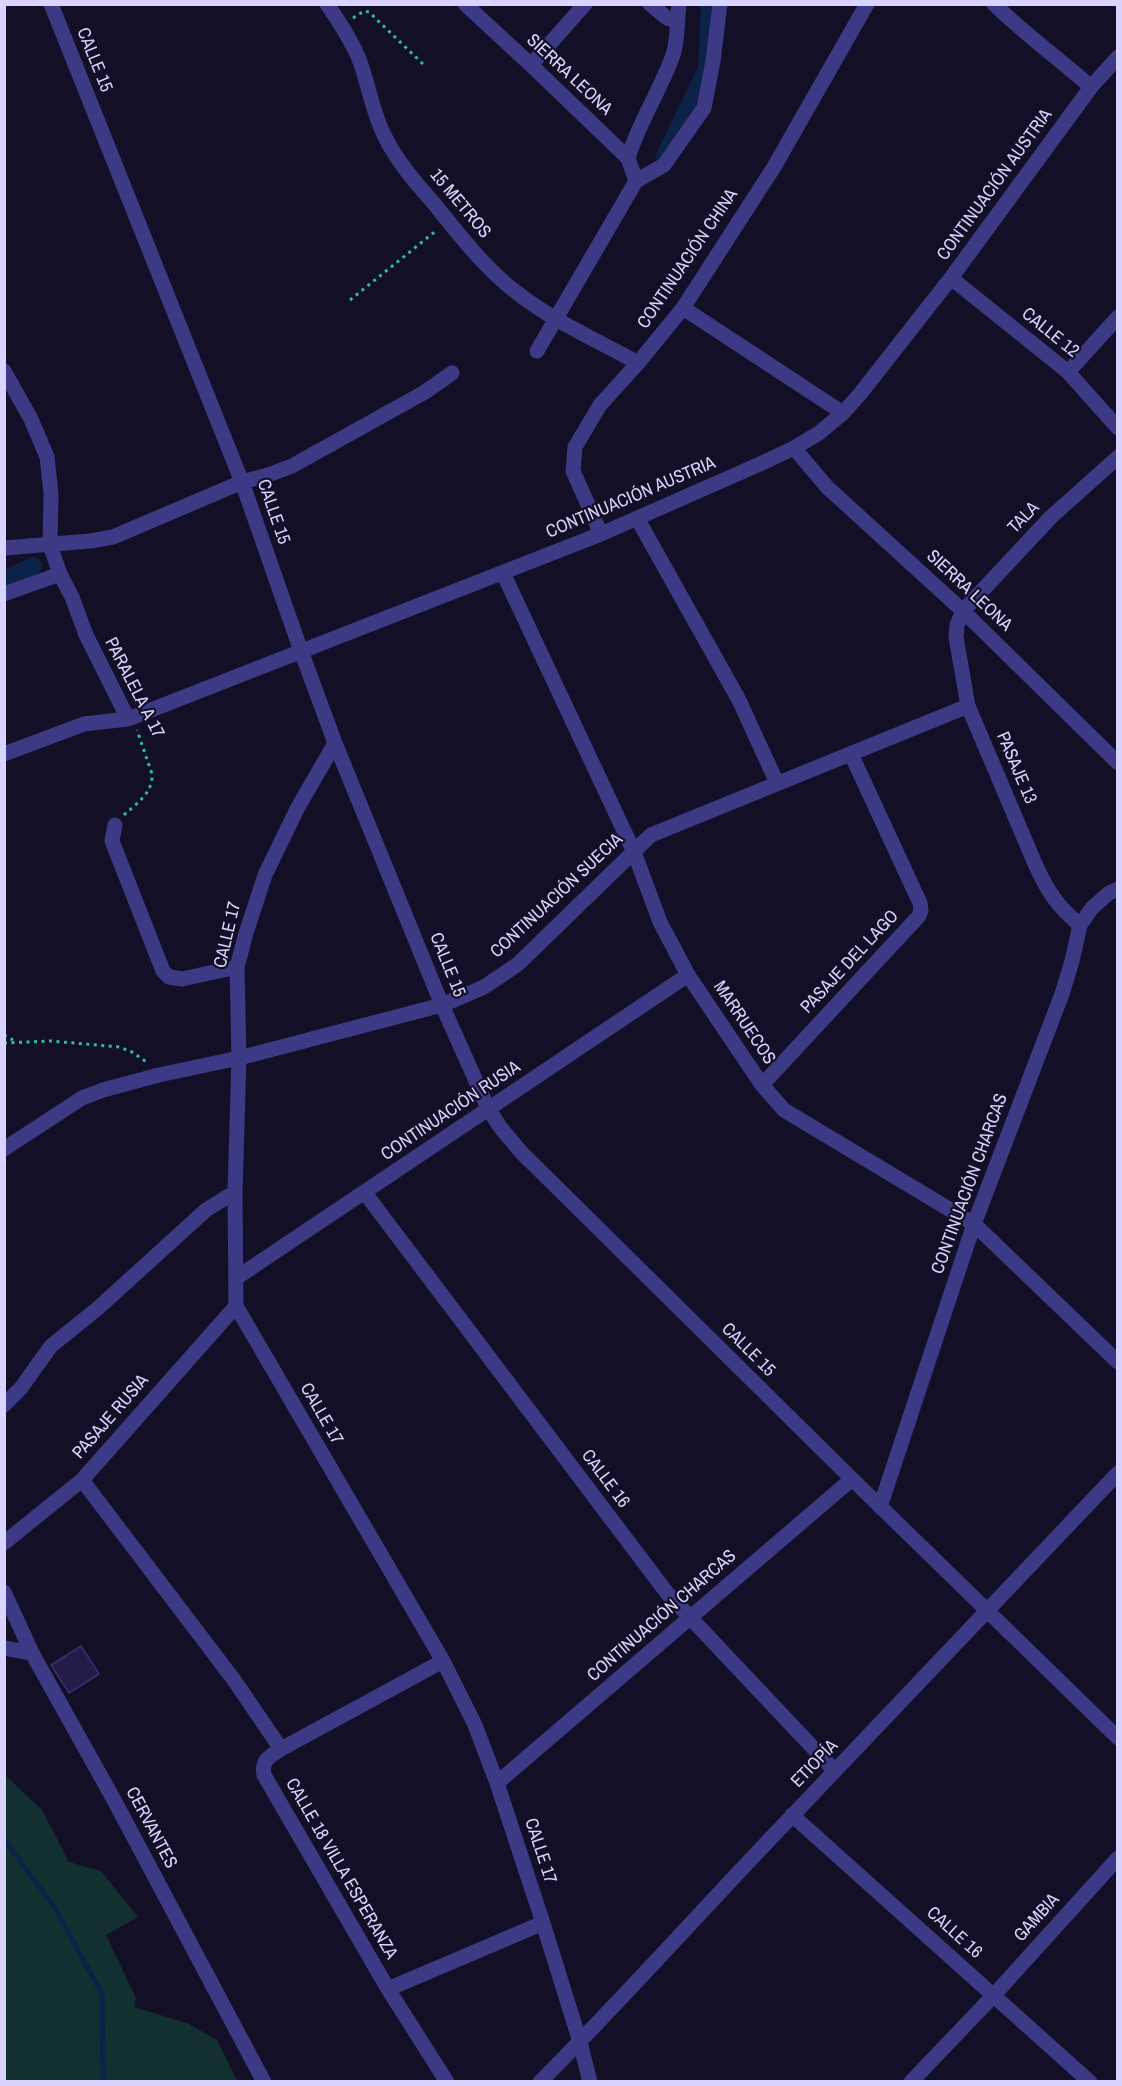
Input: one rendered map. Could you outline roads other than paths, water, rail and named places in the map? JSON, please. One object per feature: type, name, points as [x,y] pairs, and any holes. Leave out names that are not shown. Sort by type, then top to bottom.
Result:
[{"type":"street","name":"CALLE 15","points":[[51,4],[242,482],[335,743],[442,1005],[488,1108],[520,1152],[880,1508],[1118,1738]]},
{"type":"street","name":"15 METROS","points":[[327,4],[343,27],[360,61],[375,117],[384,136],[405,170],[448,221],[506,284],[521,297],[638,363]]},
{"type":"street","name":"SIERRA LEONA","points":[[465,4],[628,158],[636,181]]},
{"type":"street","points":[[531,65],[585,4]]},
{"type":"street","points":[[650,4],[668,18],[677,21]]},
{"type":"street","points":[[628,158],[636,134],[674,52],[679,4]]},
{"type":"street","points":[[537,351],[636,181],[664,165],[704,108],[720,4]]},
{"type":"street","name":"CONTINUACIÓN CHINA","points":[[601,534],[573,471],[575,447],[600,405],[683,308],[774,167],[867,4]]},
{"type":"street","points":[[994,4],[1023,32],[1068,66],[1091,87]]},
{"type":"street","name":"CONTINUACIÓN AUSTRIA","points":[[4,754],[84,724],[128,719],[503,573],[601,534],[794,448],[819,433],[843,413],[951,278],[1091,87],[1118,57]]},
{"type":"street","name":"CALLE 12","points":[[951,278],[1068,372],[1118,428]]},
{"type":"street","points":[[683,308],[843,413]]},
{"type":"street","points":[[1068,372],[1118,317]]},
{"type":"street","name":"PARALELA A 17","points":[[4,371],[31,419],[47,456],[51,494],[50,545],[60,574],[72,597],[86,635],[128,719]]},
{"type":"street","points":[[4,548],[113,537],[242,482],[292,466],[425,392],[452,373]]},
{"type":"street","name":"SIERRA LEONA","points":[[794,448],[827,487],[963,610],[1118,763]]},
{"type":"street","name":"TALA","points":[[963,610],[1051,517],[1118,457]]},
{"type":"street","points":[[637,518],[739,700],[777,783]]},
{"type":"street","name":"MARRUECOS","points":[[503,573],[634,852],[660,922],[688,975],[762,1085],[784,1110],[974,1224],[1118,1362]]},
{"type":"street","points":[[4,594],[60,574]]},
{"type":"street","name":"PASAJE 13","points":[[963,610],[957,625],[956,637],[968,706],[1046,888],[1057,904],[1080,925]]},
{"type":"street","name":"CONTINUACIÓN SUECIA","points":[[4,1149],[82,1098],[103,1090],[239,1058],[442,1005],[484,987],[518,964],[651,835],[968,706]]},
{"type":"street","name":"CALLE 17","points":[[335,743],[297,809],[265,875],[237,967],[239,1058],[235,1192],[236,1306],[443,1661],[475,1725],[497,1783],[543,1923],[590,2082]]},
{"type":"street","name":"PASAJE DEL LAGO","points":[[762,1085],[919,916],[921,910],[920,903],[851,754]]},
{"type":"street","points":[[115,825],[112,841],[163,971],[168,977],[182,979],[237,967]]},
{"type":"street","name":"CONTINUACIÓN CHARCAS","points":[[880,1508],[974,1224],[1062,994],[1080,925],[1092,908],[1109,893],[1118,889]]},
{"type":"street","name":"CONTINUACIÓN RUSIA","points":[[236,1278],[365,1194],[488,1108],[688,975]]},
{"type":"street","points":[[4,1405],[21,1388],[51,1346],[125,1284],[206,1210],[235,1192]]},
{"type":"street","name":"CALLE 16","points":[[365,1194],[667,1593],[835,1772]]},
{"type":"street","name":"PASAJE RUSIA","points":[[4,1543],[82,1480],[236,1306]]},
{"type":"street","name":"ETIOPÍA","points":[[540,2082],[1118,1473]]},
{"type":"street","name":"CONTINUACIÓN CHARCAS","points":[[497,1783],[852,1479]]},
{"type":"street","points":[[82,1480],[234,1680],[281,1749],[443,1661]]},
{"type":"street","name":"CERVANTES","points":[[4,1592],[32,1653],[114,1800],[264,2082]]},
{"type":"street","points":[[4,1648],[32,1653]]},
{"type":"street","name":"CALLE 18 VILLA ESPERANZA","points":[[281,1749],[267,1758],[263,1768],[264,1775],[388,1989],[447,2082]]},
{"type":"street","name":"CALLE 16","points":[[792,1815],[1090,2082]]},
{"type":"street","name":"GAMBIA","points":[[911,2082],[994,1995],[1118,1858]]},
{"type":"street","points":[[388,1989],[543,1923]]},
{"type":"waterway","points":[[665,156],[707,69],[710,4]]},
{"type":"waterway","points":[[4,580],[33,566]]},
{"type":"waterway","points":[[4,1839],[55,1908],[102,1994],[103,2082]]}]
